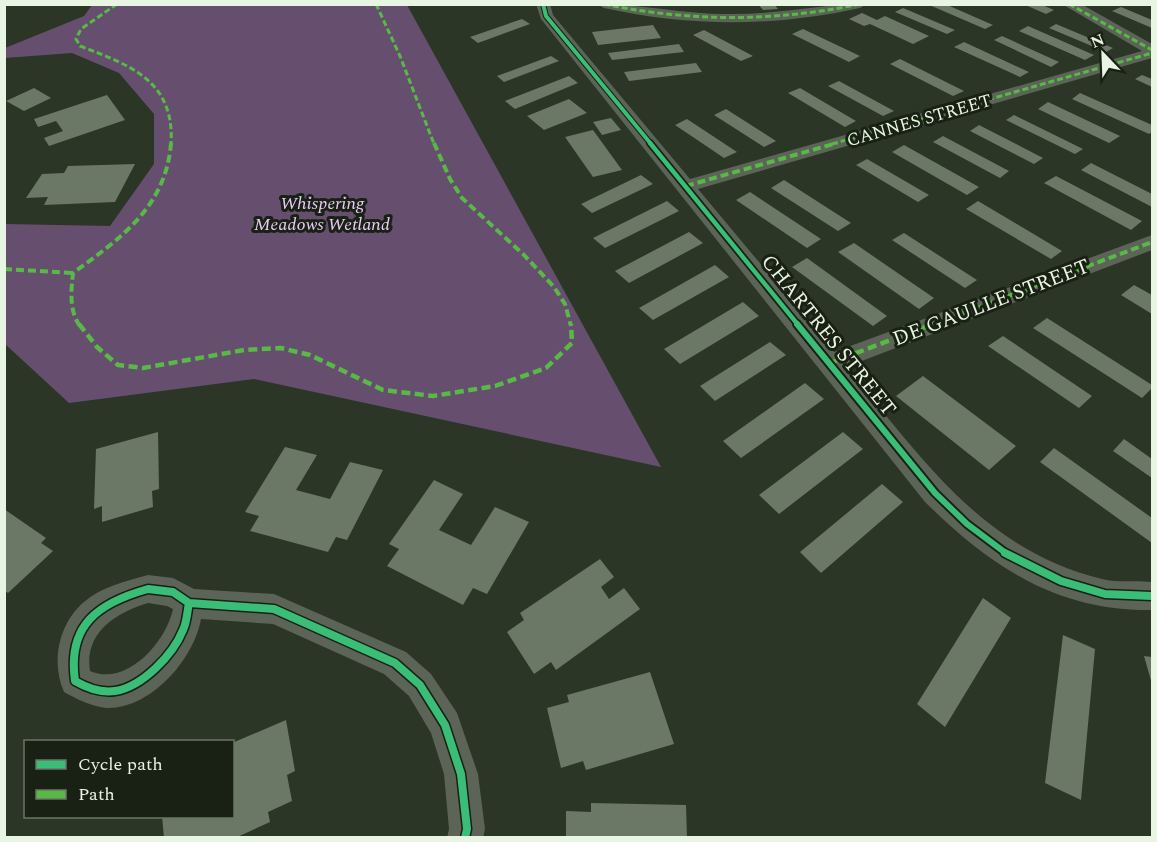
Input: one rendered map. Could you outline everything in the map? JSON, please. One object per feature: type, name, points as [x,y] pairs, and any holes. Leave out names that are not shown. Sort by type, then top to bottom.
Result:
[{"type":"street","name":"CHARTRES STREET","points":[[543,4],[546,16],[935,493],[968,524],[1011,557],[1061,581],[1105,594],[1152,596]]},
{"type":"street","points":[[604,4],[672,15],[742,18],[808,14],[860,4]]},
{"type":"street","points":[[1069,4],[1152,52]]},
{"type":"street","name":"CANNES STREET","points":[[686,186],[1152,52]]},
{"type":"street","name":"DE GAULLE STREET","points":[[830,363],[1152,242]]},
{"type":"street","points":[[189,603],[274,609],[396,663],[420,685],[445,725],[461,774],[467,829],[465,837]]},
{"type":"green space","name":"Whispering Meadows Wetland","points":[[92,5],[407,5],[661,467],[254,379],[69,403],[5,344],[5,224],[110,226],[154,164],[154,114],[119,73],[72,53],[5,58],[5,48],[84,16]]},
{"type":"building","points":[[758,4],[774,4],[778,9],[763,10]]},
{"type":"building","points":[[927,4],[945,4],[993,25],[985,29]]},
{"type":"building","points":[[1023,4],[1040,4],[1054,10],[1046,14]]},
{"type":"building","points":[[1121,7],[1152,20],[1152,28],[1112,11]]},
{"type":"building","points":[[903,8],[955,30],[947,34],[895,12]]},
{"type":"building","points":[[862,13],[877,20],[885,16],[929,36],[913,44],[870,24],[864,26],[849,19]]},
{"type":"building","points":[[522,19],[530,24],[478,43],[470,37]]},
{"type":"building","points":[[1056,24],[1113,48],[1106,52],[1049,28]]},
{"type":"building","points":[[653,25],[661,38],[598,45],[592,32]]},
{"type":"building","points":[[1028,26],[1094,55],[1085,60],[1019,31]]},
{"type":"building","points":[[803,29],[860,56],[849,62],[792,34]]},
{"type":"building","points":[[704,30],[753,56],[741,61],[693,35]]},
{"type":"building","points":[[1002,36],[1059,62],[1051,67],[994,40]]},
{"type":"building","points":[[964,42],[1029,72],[1020,77],[954,47]]},
{"type":"building","points":[[679,44],[684,52],[612,60],[608,53]]},
{"type":"building","points":[[551,56],[559,61],[504,82],[497,76]]},
{"type":"building","points":[[900,59],[964,91],[953,96],[890,64]]},
{"type":"building","points":[[696,63],[702,72],[629,81],[624,72]]},
{"type":"building","points":[[1142,75],[1152,79],[1152,87],[1135,79]]},
{"type":"building","points":[[569,76],[578,83],[515,109],[505,101]]},
{"type":"building","points":[[839,81],[894,111],[883,116],[828,86]]},
{"type":"building","points":[[34,88],[51,98],[24,111],[6,101]]},
{"type":"building","points":[[800,88],[856,121],[845,127],[788,93]]},
{"type":"building","points":[[1080,93],[1152,125],[1152,132],[1149,134],[1072,99]]},
{"type":"building","points":[[107,95],[125,120],[49,146],[44,138],[63,131],[56,121],[38,127],[34,119]]},
{"type":"building","points":[[569,99],[587,113],[544,130],[527,116]]},
{"type":"building","points":[[1048,102],[1120,136],[1109,143],[1038,109]]},
{"type":"building","points":[[726,109],[776,141],[764,147],[714,115]]},
{"type":"building","points":[[1014,115],[1083,149],[1075,154],[1006,120]]},
{"type":"building","points":[[611,118],[621,130],[602,135],[593,122]]},
{"type":"building","points":[[687,119],[737,152],[724,158],[675,125]]},
{"type":"building","points":[[979,125],[1043,158],[1034,164],[970,131]]},
{"type":"building","points":[[593,130],[622,170],[593,177],[565,137]]},
{"type":"building","points":[[943,136],[1009,171],[1000,178],[933,142]]},
{"type":"building","points":[[904,145],[979,187],[967,195],[892,152]]},
{"type":"building","points":[[867,159],[929,195],[918,202],[856,165]]},
{"type":"building","points":[[1091,163],[1152,194],[1152,207],[1081,170]]},
{"type":"building","points":[[135,164],[115,202],[44,205],[48,197],[26,198],[42,174],[64,173],[68,166]]},
{"type":"building","points":[[641,175],[653,184],[592,213],[581,204]]},
{"type":"building","points":[[1056,176],[1142,221],[1131,230],[1044,183]]},
{"type":"building","points":[[784,180],[851,223],[838,231],[771,188]]},
{"type":"building","points":[[750,192],[821,239],[807,248],[736,200]]},
{"type":"building","points":[[667,201],[679,211],[605,248],[593,238]]},
{"type":"building","points":[[978,201],[1062,251],[1051,259],[966,209]]},
{"type":"building","points":[[689,232],[703,243],[629,283],[615,271]]},
{"type":"building","points":[[904,233],[977,280],[965,288],[892,240]]},
{"type":"building","points":[[854,243],[934,298],[919,309],[838,252]]},
{"type":"building","points":[[807,258],[887,316],[873,326],[792,267]]},
{"type":"building","points":[[715,265],[729,277],[653,320],[639,308]]},
{"type":"building","points":[[1134,285],[1152,295],[1152,314],[1121,295]]},
{"type":"building","points":[[743,302],[759,316],[680,364],[664,349]]},
{"type":"building","points":[[1047,318],[1152,385],[1152,388],[1142,398],[1033,328]]},
{"type":"building","points":[[1003,336],[1092,396],[1079,408],[988,346]]},
{"type":"building","points":[[770,342],[786,355],[715,401],[700,386]]},
{"type":"building","points":[[923,376],[1016,446],[989,470],[896,396]]},
{"type":"building","points":[[805,383],[824,399],[741,458],[723,441]]},
{"type":"building","points":[[158,432],[159,489],[152,491],[153,507],[102,522],[102,506],[94,509],[96,449]]},
{"type":"building","points":[[843,432],[863,449],[779,514],[759,495]]},
{"type":"building","points":[[1124,439],[1152,459],[1152,478],[1113,451]]},
{"type":"building","points":[[285,447],[317,455],[296,490],[330,499],[350,462],[383,470],[347,540],[336,537],[328,552],[250,531],[259,516],[245,512]]},
{"type":"building","points":[[1054,448],[1152,518],[1152,543],[1040,462]]},
{"type":"building","points":[[434,480],[463,494],[439,530],[471,545],[495,507],[529,522],[487,594],[473,588],[463,605],[387,566],[399,549],[389,544]]},
{"type":"building","points":[[882,484],[903,502],[821,573],[800,552]]},
{"type":"building","points":[[4,509],[46,538],[41,543],[53,551],[8,593],[4,590]]},
{"type":"building","points":[[600,559],[614,577],[601,587],[609,599],[624,588],[640,609],[556,670],[551,662],[534,674],[507,632],[524,620],[520,613]]},
{"type":"building","points":[[983,598],[1011,618],[945,727],[917,704]]},
{"type":"building","points":[[1063,635],[1095,649],[1081,800],[1045,783]]},
{"type":"building","points":[[1144,656],[1152,657],[1152,684]]},
{"type":"building","points":[[650,672],[674,744],[586,770],[583,761],[561,768],[547,708],[569,702],[567,695]]},
{"type":"building","points":[[286,720],[295,771],[287,775],[292,801],[268,812],[270,822],[235,838],[164,838],[162,818],[234,818],[234,742]]},
{"type":"building","points":[[591,803],[686,805],[687,838],[566,838],[566,811],[591,812]]},
{"type":"marked path","points":[[117,4],[81,29],[76,39],[80,46],[129,65],[143,75],[162,100],[171,129],[167,173],[155,197],[135,222],[99,254],[73,273],[71,292],[74,318],[97,347],[118,365],[143,368],[244,350],[281,348],[310,355],[383,390],[433,396],[495,386],[546,368],[572,343],[571,320],[565,304],[540,271],[475,211],[453,186],[434,144],[393,38],[376,4]]},
{"type":"marked path","points":[[604,4],[667,15],[732,19],[797,15],[860,4]]},
{"type":"marked path","points":[[1069,4],[1152,50]]},
{"type":"marked path","points":[[686,186],[1152,53]]},
{"type":"marked path","points":[[830,363],[1152,242]]},
{"type":"marked path","points":[[4,269],[73,273]]},
{"type":"cycle path","points":[[543,4],[546,16],[935,493],[967,524],[1011,557],[1061,581],[1105,594],[1152,596]]},
{"type":"cycle path","points":[[189,603],[184,628],[172,649],[164,659],[134,684],[115,691],[99,691],[75,681],[72,660],[78,634],[94,613],[123,596],[148,589],[173,592],[189,603],[274,609],[395,663],[420,685],[445,725],[461,774],[467,829],[465,838]]}]
